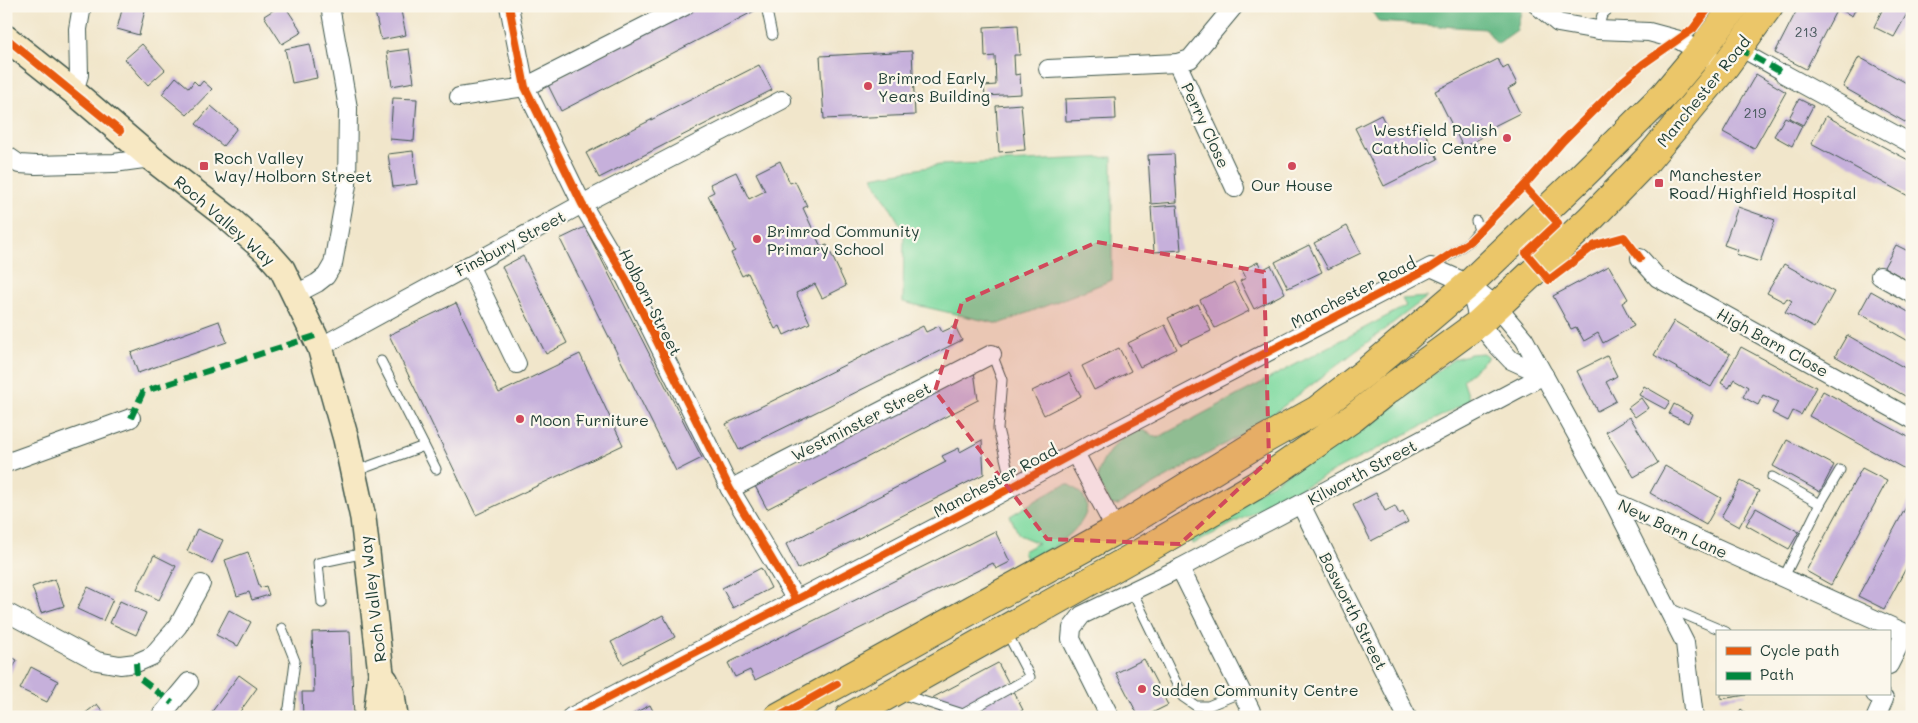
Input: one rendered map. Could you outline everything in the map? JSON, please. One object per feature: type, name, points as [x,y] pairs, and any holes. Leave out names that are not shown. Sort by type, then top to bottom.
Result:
[{"type":"highway","name":"Manchester Road","points":[[778,717],[1116,530],[1258,443],[1317,410],[1367,371],[1469,284],[1664,95],[1735,6]]},
{"type":"highway","name":"Manchester Road","points":[[849,717],[1128,560],[1255,486],[1353,418],[1488,315],[1590,220],[1648,159],[1731,59],[1769,6]]},
{"type":"main road","name":"Roch Valley Way","points":[[6,38],[74,92],[151,158],[227,217],[267,252],[282,269],[320,347],[346,439],[363,518],[381,673]]},
{"type":"main road","points":[[376,717],[381,673]]},
{"type":"main road","points":[[381,673],[392,694],[395,717]]},
{"type":"street","points":[[74,92],[80,75],[78,29],[82,6]]},
{"type":"street","points":[[294,296],[326,276],[333,264],[346,185],[348,108],[330,6]]},
{"type":"street","name":"Holborn Street","points":[[508,6],[525,88],[582,204],[626,279],[730,489],[796,600]]},
{"type":"street","points":[[459,96],[525,88],[685,6]]},
{"type":"street","points":[[1048,68],[1177,63],[1190,59],[1234,6]]},
{"type":"street","points":[[1538,6],[1558,23],[1598,30],[1649,32],[1679,40],[1700,52],[1784,74],[1912,144]]},
{"type":"street","name":"Perry Close","points":[[1177,63],[1235,188]]},
{"type":"street","name":"Finsbury Street","points":[[320,347],[582,204],[782,100]]},
{"type":"street","points":[[6,155],[19,164],[36,165],[114,163],[151,158]]},
{"type":"street","name":"High Barn Close","points":[[1640,258],[1658,278],[1912,419]]},
{"type":"street","points":[[469,265],[517,364]]},
{"type":"street","name":"Manchester Road","points":[[571,717],[1431,267],[1469,284]]},
{"type":"street","points":[[1880,276],[1912,294]]},
{"type":"street","points":[[1469,284],[1488,315],[1495,344],[1511,360],[1544,375]]},
{"type":"street","name":"New Barn Lane","points":[[1488,315],[1524,339],[1613,501],[1783,580],[1909,635]]},
{"type":"street","name":"Westminster Street","points":[[730,489],[992,354]]},
{"type":"street","name":"Kilworth Street","points":[[1110,717],[1071,639],[1072,628],[1082,615],[1180,568],[1544,375]]},
{"type":"street","points":[[6,463],[131,418]]},
{"type":"street","points":[[1074,454],[1116,530]]},
{"type":"street","points":[[1613,501],[1685,643],[1694,717]]},
{"type":"street","name":"Bosworth Street","points":[[1300,505],[1406,717]]},
{"type":"street","points":[[1180,568],[1251,710]]},
{"type":"street","points":[[6,612],[97,661],[120,665],[152,656],[178,626],[200,584]]},
{"type":"street","points":[[1890,664],[1909,635]]},
{"type":"street","points":[[160,717],[189,682]]},
{"type":"street","points":[[1876,717],[1884,699],[1878,696]]},
{"type":"lane","points":[[766,6],[772,35]]},
{"type":"lane","points":[[1598,30],[1602,15],[1612,6]]},
{"type":"lane","points":[[1431,267],[1470,241],[1480,230],[1476,221]]},
{"type":"lane","points":[[992,354],[1002,380],[998,429],[1012,487]]},
{"type":"lane","points":[[381,361],[436,469]]},
{"type":"lane","points":[[353,472],[424,446]]},
{"type":"lane","points":[[1783,580],[1820,504],[1840,470]]},
{"type":"lane","points":[[1772,477],[1820,504]]},
{"type":"lane","points":[[322,603],[318,563],[367,552]]},
{"type":"lane","points":[[1132,591],[1184,697],[1196,706],[1208,706],[1242,692]]},
{"type":"lane","points":[[1666,606],[1721,630]]},
{"type":"lane","points":[[282,628],[295,661],[289,708],[285,717]]},
{"type":"lane","points":[[894,692],[963,714],[1030,677],[1005,628]]},
{"type":"highlighted area","points":[[1097,242],[1264,272],[1269,460],[1180,544],[1047,539],[935,391],[962,302]]},
{"type":"green space","points":[[1368,6],[1522,6],[1517,30],[1497,44],[1486,29],[1379,22]]},
{"type":"green space","points":[[1112,157],[1112,280],[999,324],[903,302],[904,231],[872,177],[940,165]]},
{"type":"green space","points":[[1427,297],[1260,424],[1118,505],[1111,505],[1099,484],[1099,471],[1111,449],[1130,432],[1142,430],[1157,438],[1406,306],[1402,299]]},
{"type":"green space","points":[[1483,353],[1488,357],[1463,380],[1470,401],[1193,544],[1190,537],[1371,419],[1454,359],[1470,354]]},
{"type":"green space","points":[[1067,484],[1082,494],[1087,505],[1084,517],[1065,539],[1028,565],[1023,551],[1038,543],[1019,535],[1010,516]]},
{"type":"building","points":[[123,6],[146,6],[139,35],[117,29]]},
{"type":"building","points":[[280,6],[285,6],[302,32],[282,44],[264,16]]},
{"type":"building","points":[[400,6],[406,35],[381,40],[374,7]]},
{"type":"building","points":[[696,6],[756,6],[758,9],[561,111],[547,83]]},
{"type":"building","points":[[1799,6],[1832,6],[1837,9],[1806,69],[1775,53]]},
{"type":"building","points":[[1834,6],[1857,6],[1852,16]]},
{"type":"building","points":[[1884,6],[1912,6],[1912,14],[1908,12],[1894,37],[1874,27]]},
{"type":"building","points":[[1018,25],[1020,55],[1014,55],[1015,75],[1020,74],[1021,94],[985,96],[984,86],[996,85],[995,56],[985,57],[984,27]]},
{"type":"building","points":[[142,44],[165,70],[148,85],[125,59]]},
{"type":"building","points":[[310,44],[317,78],[292,83],[285,49]]},
{"type":"building","points":[[409,49],[414,82],[392,86],[387,52]]},
{"type":"building","name":"Brimrod Early Years Building","points":[[912,51],[915,115],[824,119],[820,56]]},
{"type":"building","points":[[1859,57],[1912,86],[1912,126],[1843,87]]},
{"type":"building","points":[[1498,59],[1503,69],[1508,66],[1517,84],[1508,89],[1520,113],[1478,134],[1481,138],[1463,147],[1435,91]]},
{"type":"building","points":[[759,65],[772,90],[599,178],[586,153]]},
{"type":"building","points":[[1756,74],[1786,92],[1754,149],[1723,132]]},
{"type":"building","points":[[176,77],[189,88],[194,81],[199,86],[203,81],[212,89],[187,115],[162,94]]},
{"type":"building","points":[[1115,97],[1116,119],[1066,121],[1065,99]]},
{"type":"building","points":[[393,98],[417,99],[414,141],[390,139]]},
{"type":"building","points":[[1799,99],[1813,106],[1803,125],[1789,118]]},
{"type":"building","points":[[1021,104],[1025,150],[999,152],[996,106]]},
{"type":"building","points":[[211,106],[237,128],[223,146],[196,124]]},
{"type":"building","points":[[1381,115],[1391,135],[1419,121],[1438,159],[1384,186],[1355,128]]},
{"type":"building","points":[[1826,116],[1912,162],[1912,198],[1811,144]]},
{"type":"building","points":[[1785,117],[1802,126],[1792,146],[1774,136]]},
{"type":"building","points":[[413,151],[417,184],[393,187],[388,154]]},
{"type":"building","points":[[1174,154],[1177,202],[1151,204],[1148,155]]},
{"type":"building","points":[[780,161],[790,183],[795,181],[807,206],[803,208],[821,247],[827,245],[846,286],[822,298],[815,284],[796,293],[810,323],[784,335],[780,326],[775,329],[748,273],[742,276],[731,253],[735,251],[708,195],[714,192],[710,184],[736,172],[749,199],[765,191],[756,173]]},
{"type":"building","points":[[1177,205],[1181,250],[1154,252],[1151,207]]},
{"type":"building","points":[[1738,207],[1775,220],[1760,262],[1736,254],[1738,250],[1724,245]]},
{"type":"building","points":[[1347,226],[1361,253],[1328,269],[1314,243]]},
{"type":"building","points":[[585,227],[702,458],[676,471],[560,239]]},
{"type":"building","points":[[1309,245],[1322,272],[1288,288],[1275,262]]},
{"type":"building","points":[[1896,245],[1912,253],[1912,283],[1884,267]]},
{"type":"building","points":[[523,256],[567,343],[546,354],[502,267]]},
{"type":"building","points":[[1258,262],[1262,270],[1271,265],[1285,293],[1254,309],[1240,281],[1246,278],[1242,270]]},
{"type":"building","points":[[1784,264],[1834,292],[1814,328],[1785,312],[1792,301],[1787,298],[1784,302],[1767,293]]},
{"type":"building","points":[[1609,266],[1628,299],[1622,303],[1634,326],[1603,343],[1598,333],[1584,341],[1576,327],[1571,329],[1553,296]]},
{"type":"building","points":[[1234,282],[1249,311],[1215,328],[1200,300]]},
{"type":"building","points":[[1871,291],[1912,314],[1912,343],[1859,313]]},
{"type":"building","name":"Moon Furniture","points":[[456,303],[499,393],[580,354],[623,445],[476,515],[389,335]]},
{"type":"building","points":[[1198,304],[1211,331],[1181,345],[1168,318]]},
{"type":"building","points":[[219,321],[227,342],[138,373],[131,353]]},
{"type":"building","points":[[1674,321],[1730,354],[1711,387],[1654,355]]},
{"type":"building","points":[[1165,325],[1177,349],[1140,367],[1128,343]]},
{"type":"building","points":[[923,326],[926,332],[939,326],[942,332],[955,326],[962,340],[739,450],[726,424]]},
{"type":"building","points":[[1847,335],[1912,372],[1912,400],[1835,356]]},
{"type":"building","points":[[1741,347],[1816,387],[1801,415],[1793,411],[1788,421],[1772,413],[1778,402],[1763,395],[1758,405],[1743,397],[1748,387],[1734,379],[1729,388],[1721,383]]},
{"type":"building","points":[[1119,348],[1131,371],[1094,390],[1082,366]]},
{"type":"building","points":[[1607,356],[1617,376],[1606,382],[1616,401],[1597,411],[1577,371]]},
{"type":"building","points":[[974,371],[978,400],[767,509],[754,484]]},
{"type":"building","points":[[1069,373],[1081,396],[1044,415],[1032,391]]},
{"type":"building","points":[[1644,386],[1670,401],[1665,409],[1639,395]]},
{"type":"building","points":[[1823,391],[1912,439],[1912,473],[1809,416]]},
{"type":"building","points":[[1641,398],[1648,408],[1635,417],[1628,408]]},
{"type":"building","points":[[1674,404],[1692,414],[1688,423],[1669,414]]},
{"type":"building","points":[[1630,417],[1658,463],[1634,477],[1606,432]]},
{"type":"building","points":[[982,440],[984,474],[798,569],[786,544],[946,462],[942,456],[959,448],[960,452]]},
{"type":"building","points":[[1787,440],[1834,465],[1820,492],[1773,466]]},
{"type":"building","points":[[1665,466],[1721,498],[1706,525],[1650,493]]},
{"type":"building","points":[[1862,468],[1887,481],[1831,585],[1806,571]]},
{"type":"building","points":[[1741,481],[1759,491],[1739,527],[1721,517]]},
{"type":"building","points":[[1376,493],[1385,511],[1395,506],[1399,514],[1403,512],[1408,522],[1371,541],[1353,505]]},
{"type":"building","points":[[1912,496],[1912,557],[1884,609],[1858,596]]},
{"type":"building","points":[[1756,508],[1799,532],[1789,549],[1746,525]]},
{"type":"building","points":[[197,529],[223,540],[212,563],[187,551]]},
{"type":"building","points":[[995,531],[1010,562],[996,569],[993,563],[755,680],[750,670],[735,677],[728,663]]},
{"type":"building","points":[[248,552],[260,588],[266,586],[269,595],[252,600],[249,592],[237,596],[225,560]]},
{"type":"building","points":[[154,555],[176,566],[159,600],[137,589]]},
{"type":"building","points":[[761,568],[771,588],[733,608],[722,588]]},
{"type":"building","points":[[55,579],[64,606],[41,613],[32,587]]},
{"type":"building","points":[[88,587],[113,599],[103,621],[77,609]]},
{"type":"building","points":[[120,601],[146,613],[136,635],[110,623]]},
{"type":"building","points":[[229,610],[251,622],[238,646],[216,635]]},
{"type":"building","points":[[663,615],[675,637],[623,664],[611,642]]},
{"type":"building","points":[[350,631],[354,717],[303,717],[302,692],[314,692],[312,632]]},
{"type":"building","points":[[6,654],[17,660],[6,682]]},
{"type":"building","name":"Sudden Community Centre","points":[[1144,659],[1168,705],[1144,717],[1139,717],[1116,673]]},
{"type":"building","points":[[998,663],[1023,710],[1010,717],[942,717],[932,698]]},
{"type":"building","points":[[31,667],[58,681],[47,702],[20,689]]},
{"type":"building","points":[[239,675],[257,688],[236,717],[208,717]]},
{"type":"building","points":[[1721,696],[1740,696],[1721,699]]},
{"type":"building","points":[[97,704],[107,717],[81,717],[83,715]]},
{"type":"building","points":[[650,705],[656,717],[627,717]]},
{"type":"building","points":[[1741,709],[1751,717],[1736,717]]},
{"type":"marked path","points":[[1738,48],[1784,74]]},
{"type":"marked path","points":[[131,418],[143,392],[315,336]]},
{"type":"marked path","points":[[136,663],[137,676],[172,703]]},
{"type":"cycle path","points":[[509,6],[525,87],[582,204],[626,279],[730,489],[796,600]]},
{"type":"cycle path","points":[[571,717],[1431,267],[1470,241],[1524,186],[1563,141],[1623,81],[1643,64],[1693,29],[1710,6]]},
{"type":"cycle path","points":[[6,38],[120,131]]},
{"type":"cycle path","points":[[1524,186],[1558,223],[1526,253],[1549,280],[1595,245],[1624,237],[1640,258]]},
{"type":"cycle path","points":[[778,717],[837,684]]},
{"type":"place","name":"Brimrod Early Years Building","points":[[868,86]]},
{"type":"place","name":"Westfield Polish Catholic Centre","points":[[1507,138]]},
{"type":"place","name":"Roch Valley Way/Holborn Street","points":[[204,166]]},
{"type":"place","name":"Our House","points":[[1292,166]]},
{"type":"place","name":"Manchester Road/Highfield Hospital","points":[[1659,183]]},
{"type":"place","name":"Brimrod Community Primary School","points":[[757,239]]},
{"type":"place","name":"Moon Furniture","points":[[520,419]]},
{"type":"place","name":"Sudden Community Centre","points":[[1142,689]]}]
